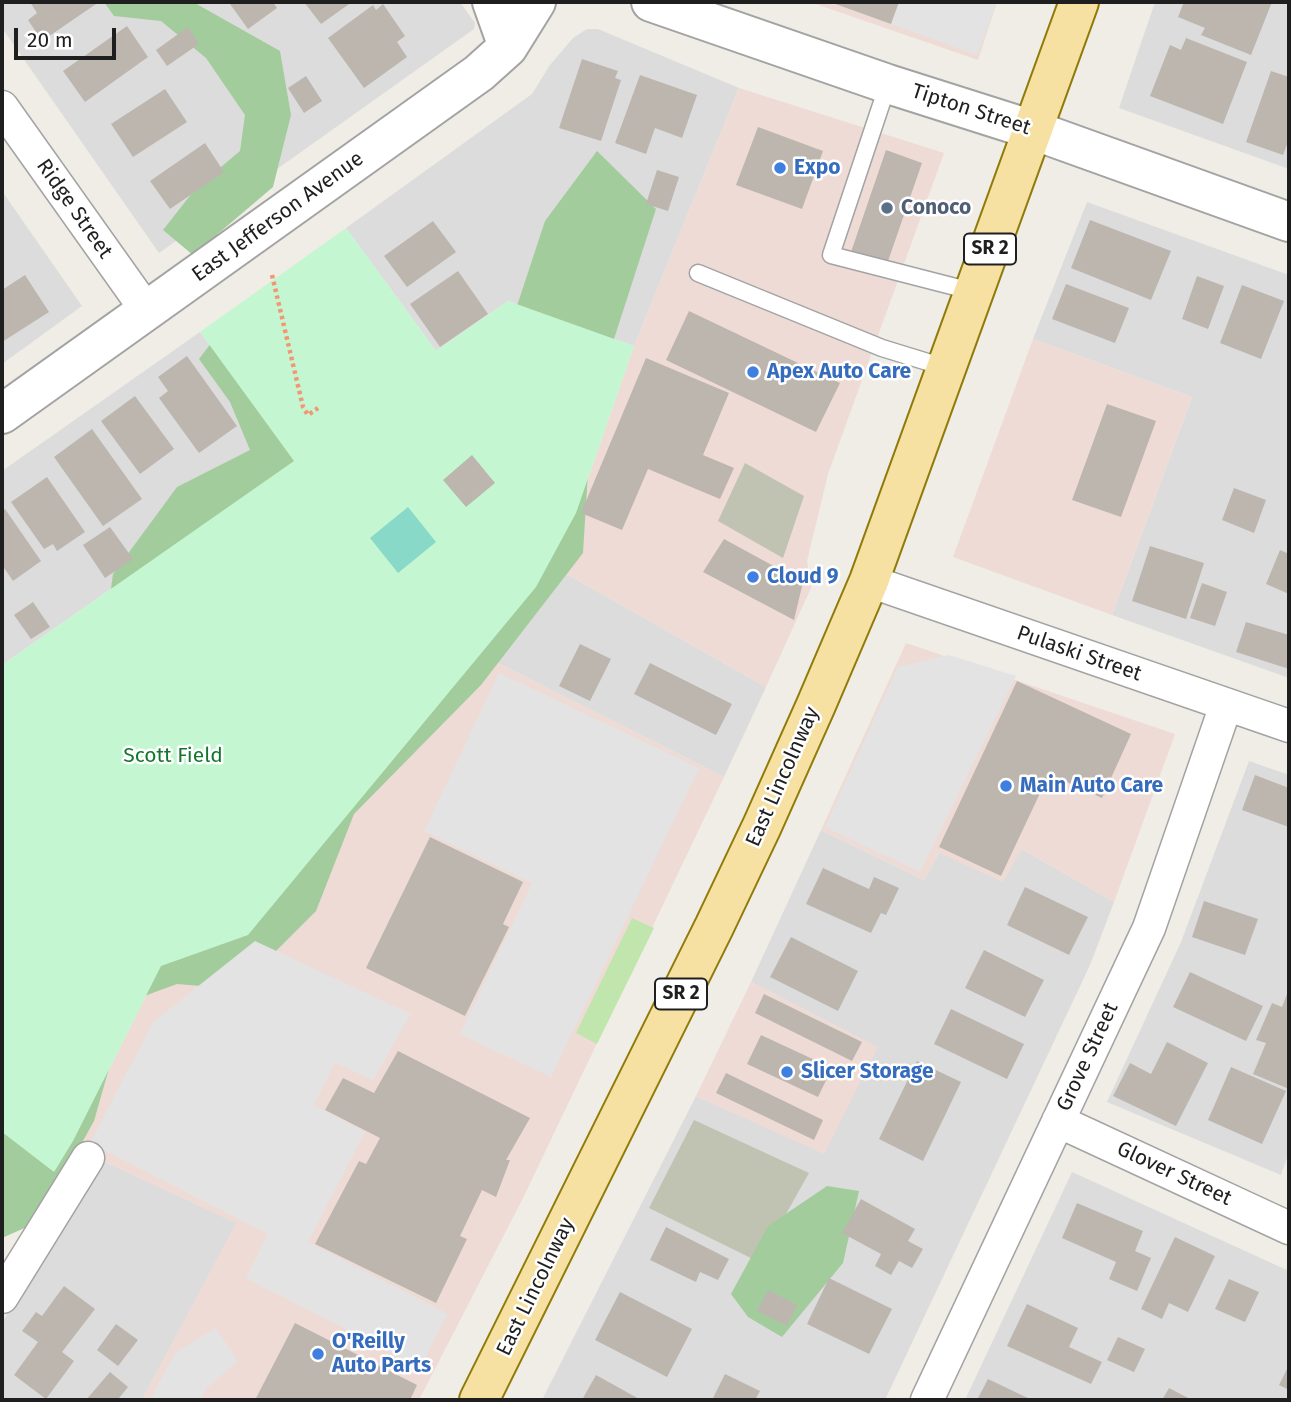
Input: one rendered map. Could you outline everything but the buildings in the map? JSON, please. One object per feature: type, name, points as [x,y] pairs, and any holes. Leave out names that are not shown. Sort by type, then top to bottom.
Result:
[{"type":"main road","name":"SR 2","points":[[1033,130],[1079,2]]},
{"type":"main road","name":"East Lincolnway","points":[[479,1400],[634,1092],[762,826],[869,581],[1033,130]]},
{"type":"street","points":[[492,2],[508,47]]},
{"type":"street","name":"East Jefferson Avenue","points":[[2,414],[470,80],[508,47],[536,2]]},
{"type":"street","name":"Tipton Street","points":[[651,2],[1033,130],[1289,222]]},
{"type":"street","name":"Ridge Street","points":[[2,107],[147,310]]},
{"type":"street","name":"Pulaski Street","points":[[869,581],[1289,726]]},
{"type":"street","name":"Grove Street","points":[[928,1400],[1149,928],[1226,705]]},
{"type":"street","name":"Glover Street","points":[[1058,1121],[1289,1228]]},
{"type":"street","points":[[2,1297],[88,1158]]},
{"type":"lane","points":[[888,83],[831,255],[975,292]]},
{"type":"lane","points":[[698,273],[882,348],[947,368]]},
{"type":"path","points":[[272,275],[303,407],[308,415],[318,408]]},
{"type":"shaded area","points":[[2,2],[460,2],[475,23],[474,29],[159,253],[2,28]]},
{"type":"shaded area","points":[[810,2],[997,2],[978,60]]},
{"type":"shaded area","points":[[899,2],[997,2],[977,55],[891,24]]},
{"type":"shaded area","points":[[1155,2],[1289,2],[1289,169],[1119,108]]},
{"type":"shaded area","points":[[587,29],[598,29],[739,88],[634,346],[508,301],[436,351],[346,228],[532,94],[550,65],[573,38]]},
{"type":"shaded area","points":[[739,88],[944,153],[828,474],[807,561],[811,588],[766,687],[549,564],[576,513],[634,346]]},
{"type":"shaded area","points":[[2,191],[82,306],[2,364]]},
{"type":"shaded area","points":[[1087,202],[1289,275],[1289,678],[1112,615],[1192,397],[1033,339]]},
{"type":"shaded area","points":[[200,332],[295,460],[2,665],[2,471]]},
{"type":"shaded area","points":[[1033,339],[1192,397],[1112,615],[953,557]]},
{"type":"shaded area","points":[[745,463],[804,496],[783,558],[718,521]]},
{"type":"shaded area","points":[[408,507],[436,542],[398,573],[370,538]]},
{"type":"shaded area","points":[[549,564],[766,687],[724,777],[480,654]]},
{"type":"shaded area","points":[[906,643],[1175,734],[1114,902],[1022,849],[1003,882],[939,853],[924,880],[821,830]]},
{"type":"shaded area","points":[[480,654],[724,777],[524,1196],[419,1400],[142,1400],[236,1223],[99,1159],[73,1141],[161,966]]},
{"type":"shaded area","points":[[949,655],[1016,676],[920,872],[825,827],[898,667]]},
{"type":"shaded area","points":[[499,673],[699,768],[551,1077],[460,1034],[532,883],[424,831]]},
{"type":"shaded area","points":[[1249,761],[1289,775],[1289,1152],[1281,1175],[1107,1102],[1181,942]]},
{"type":"shaded area","points":[[821,830],[924,880],[939,853],[1022,849],[1114,902],[1090,965],[885,1400],[542,1400],[696,1096],[824,1153],[877,1047],[751,982]]},
{"type":"shaded area","points":[[255,941],[411,1014],[373,1080],[335,1063],[314,1105],[365,1132],[308,1242],[448,1314],[420,1367],[246,1278],[268,1234],[90,1143],[153,1022]]},
{"type":"shaded area","name":"Slicer Storage","points":[[751,982],[878,1047],[824,1154],[696,1096]]},
{"type":"shaded area","points":[[694,1120],[809,1173],[759,1262],[649,1208]]},
{"type":"shaded area","points":[[99,1159],[237,1223],[142,1400],[2,1400],[2,1323]]},
{"type":"shaded area","points":[[1072,1172],[1289,1271],[1289,1400],[965,1400]]},
{"type":"shaded area","points":[[216,1328],[238,1361],[206,1389],[200,1400],[150,1400],[175,1353]]},
{"type":"green space","points":[[104,2],[193,2],[280,51],[291,115],[273,187],[193,255],[163,230],[196,188],[240,151],[245,115],[206,58],[161,21],[114,16]]},
{"type":"green space","points":[[597,151],[656,209],[592,407],[583,553],[481,685],[354,814],[316,911],[238,989],[177,984],[128,1002],[94,1121],[38,1222],[2,1238],[2,1101],[508,333],[545,221]]},
{"type":"green space","name":"Scott Field","points":[[346,228],[436,351],[508,301],[634,346],[576,513],[536,587],[248,935],[161,966],[73,1141],[54,1172],[2,1132],[2,665],[294,461],[200,332]]},
{"type":"green space","points":[[222,329],[327,508],[107,619],[113,574],[177,487],[250,450],[230,402],[199,359]]},
{"type":"green space","points":[[632,918],[654,928],[597,1044],[576,1033]]},
{"type":"green space","points":[[827,1186],[859,1191],[843,1263],[782,1337],[748,1317],[731,1294],[768,1226]]},
{"type":"place","name":"Expo","points":[[780,168]]},
{"type":"place","name":"Conoco","points":[[887,208]]},
{"type":"place","name":"Apex Auto Care","points":[[753,372]]},
{"type":"place","name":"Cloud 9","points":[[753,577]]},
{"type":"place","name":"Main Auto Care","points":[[1006,786]]},
{"type":"place","name":"Slicer Storage","points":[[787,1072]]},
{"type":"place","name":"O'Reilly Auto Parts","points":[[318,1354]]}]
